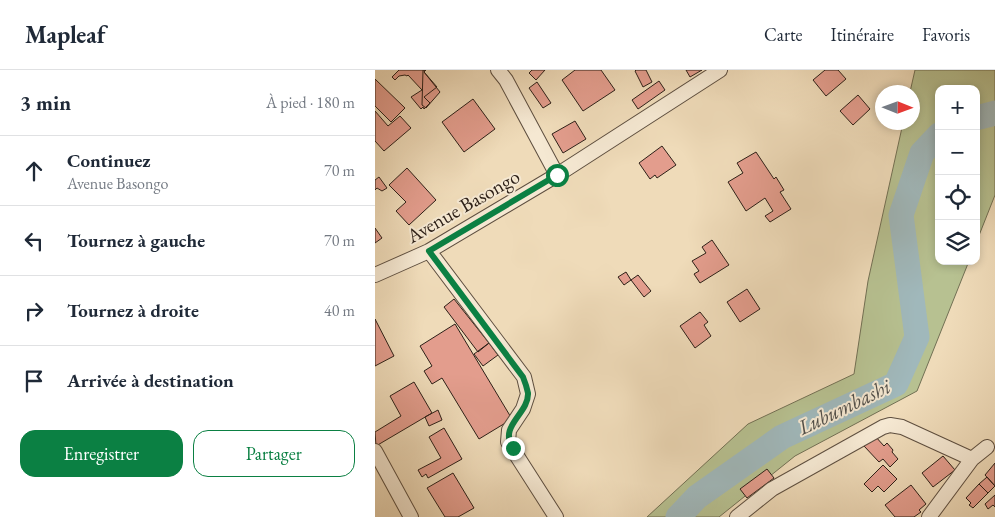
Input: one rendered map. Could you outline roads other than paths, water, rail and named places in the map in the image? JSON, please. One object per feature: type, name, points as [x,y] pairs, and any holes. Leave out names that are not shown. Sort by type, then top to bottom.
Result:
[{"type":"street","points":[[497,70],[507,80],[557,175]]},
{"type":"street","name":"Avenue Basongo","points":[[375,275],[429,251],[557,175],[720,70]]},
{"type":"street","points":[[429,251],[523,377],[528,394],[523,408],[509,430],[508,442],[556,517]]},
{"type":"street","points":[[737,517],[772,489],[883,427],[890,425],[902,427],[973,459]]},
{"type":"street","points":[[929,517],[973,459],[987,447]]},
{"type":"street","points":[[375,451],[411,517]]},
{"type":"waterway","name":"Lubumbashi","points":[[980,117],[995,113]]},
{"type":"waterway","name":"Lubumbashi","points":[[678,517],[697,497],[782,437],[896,384],[917,337],[901,215],[922,153],[935,139]]}]
